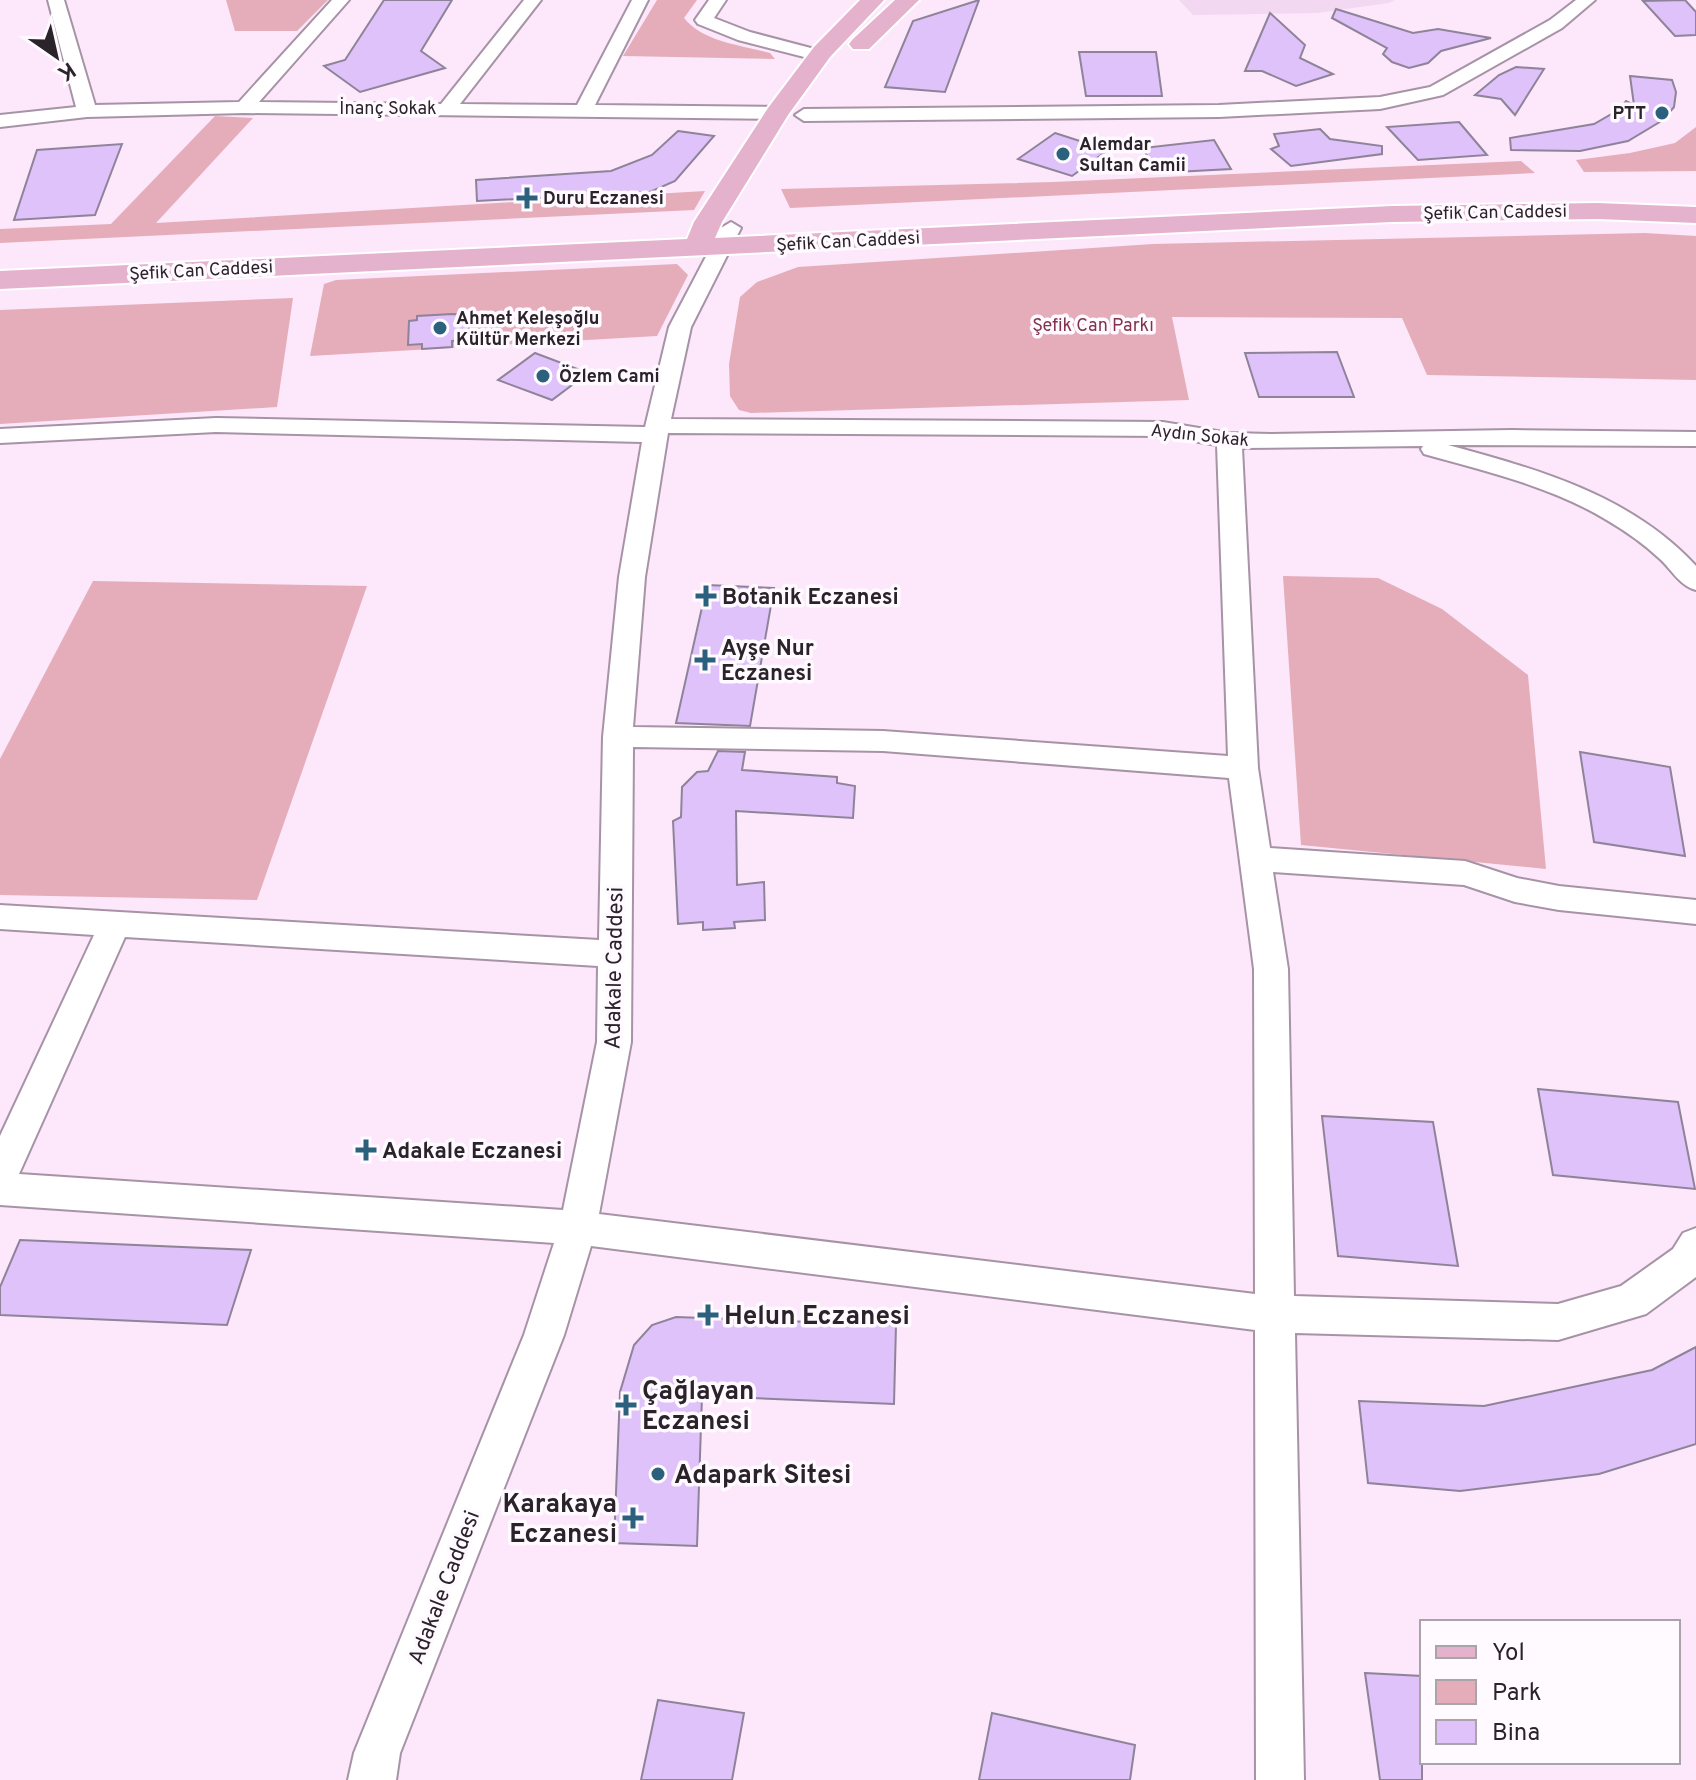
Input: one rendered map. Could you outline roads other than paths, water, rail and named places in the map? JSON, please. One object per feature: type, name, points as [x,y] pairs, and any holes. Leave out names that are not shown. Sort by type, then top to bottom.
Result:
[{"type":"main road","points":[[714,238],[777,113],[820,56],[873,0]]},
{"type":"main road","points":[[797,126],[837,71],[908,0]]},
{"type":"main road","points":[[714,238],[767,174]]},
{"type":"main road","name":"Şefik Can Caddesi","points":[[0,280],[1393,198],[1696,189]]},
{"type":"main road","name":"Şefik Can Caddesi","points":[[0,262],[1392,214],[1598,211],[1696,215]]},
{"type":"street","points":[[56,0],[87,111]]},
{"type":"street","points":[[244,107],[341,0]]},
{"type":"street","points":[[447,108],[533,0]]},
{"type":"street","points":[[584,109],[640,0]]},
{"type":"street","points":[[718,0],[704,20],[744,36],[820,56]]},
{"type":"street","points":[[797,126],[1380,103],[1436,91],[1556,24],[1587,0]]},
{"type":"street","name":"İnanç Sokak","points":[[0,121],[87,111],[244,107],[777,113]]},
{"type":"street","name":"Adakale Caddesi","points":[[372,1780],[377,1753],[544,1335],[578,1228],[614,1042],[618,737],[632,577],[656,431],[680,327],[714,238]]},
{"type":"street","name":"Aydın Sokak","points":[[0,436],[216,425],[656,431],[1163,429],[1229,440],[1696,439]]},
{"type":"street","points":[[1229,440],[1243,768],[1271,969],[1280,1780]]},
{"type":"street","points":[[1396,440],[1516,472],[1604,507],[1678,559],[1696,582]]},
{"type":"street","points":[[618,737],[883,741],[1243,768]]},
{"type":"street","points":[[1256,859],[1465,873],[1515,890],[1559,898],[1696,912]]},
{"type":"street","points":[[0,917],[614,954]]},
{"type":"street","points":[[0,1176],[115,924]]},
{"type":"street","points":[[0,1189],[578,1228],[1275,1314],[1558,1322],[1632,1301],[1687,1261],[1696,1245]]},
{"type":"place","name":"PTT","points":[[1662,113]]},
{"type":"place","name":"Alemdar Sultan Camii","points":[[1063,154]]},
{"type":"place","name":"Duru Eczanesi","points":[[527,198]]},
{"type":"place","name":"Ahmet Keleşoğlu Kültür Merkezi","points":[[440,328]]},
{"type":"place","name":"Özlem Cami","points":[[543,376]]},
{"type":"place","name":"Botanik Eczanesi","points":[[706,596]]},
{"type":"place","name":"Ayşe Nur Eczanesi","points":[[705,660]]},
{"type":"place","name":"Adakale Eczanesi","points":[[366,1150]]},
{"type":"place","name":"Helun Eczanesi","points":[[708,1315]]},
{"type":"place","name":"Çağlayan Eczanesi","points":[[626,1405]]},
{"type":"place","name":"Adapark Sitesi","points":[[658,1474]]},
{"type":"place","name":"Karakaya Eczanesi","points":[[633,1518]]},
{"type":"park label","name":"Şefik Can Parkı","points":[[1093,325]]}]
